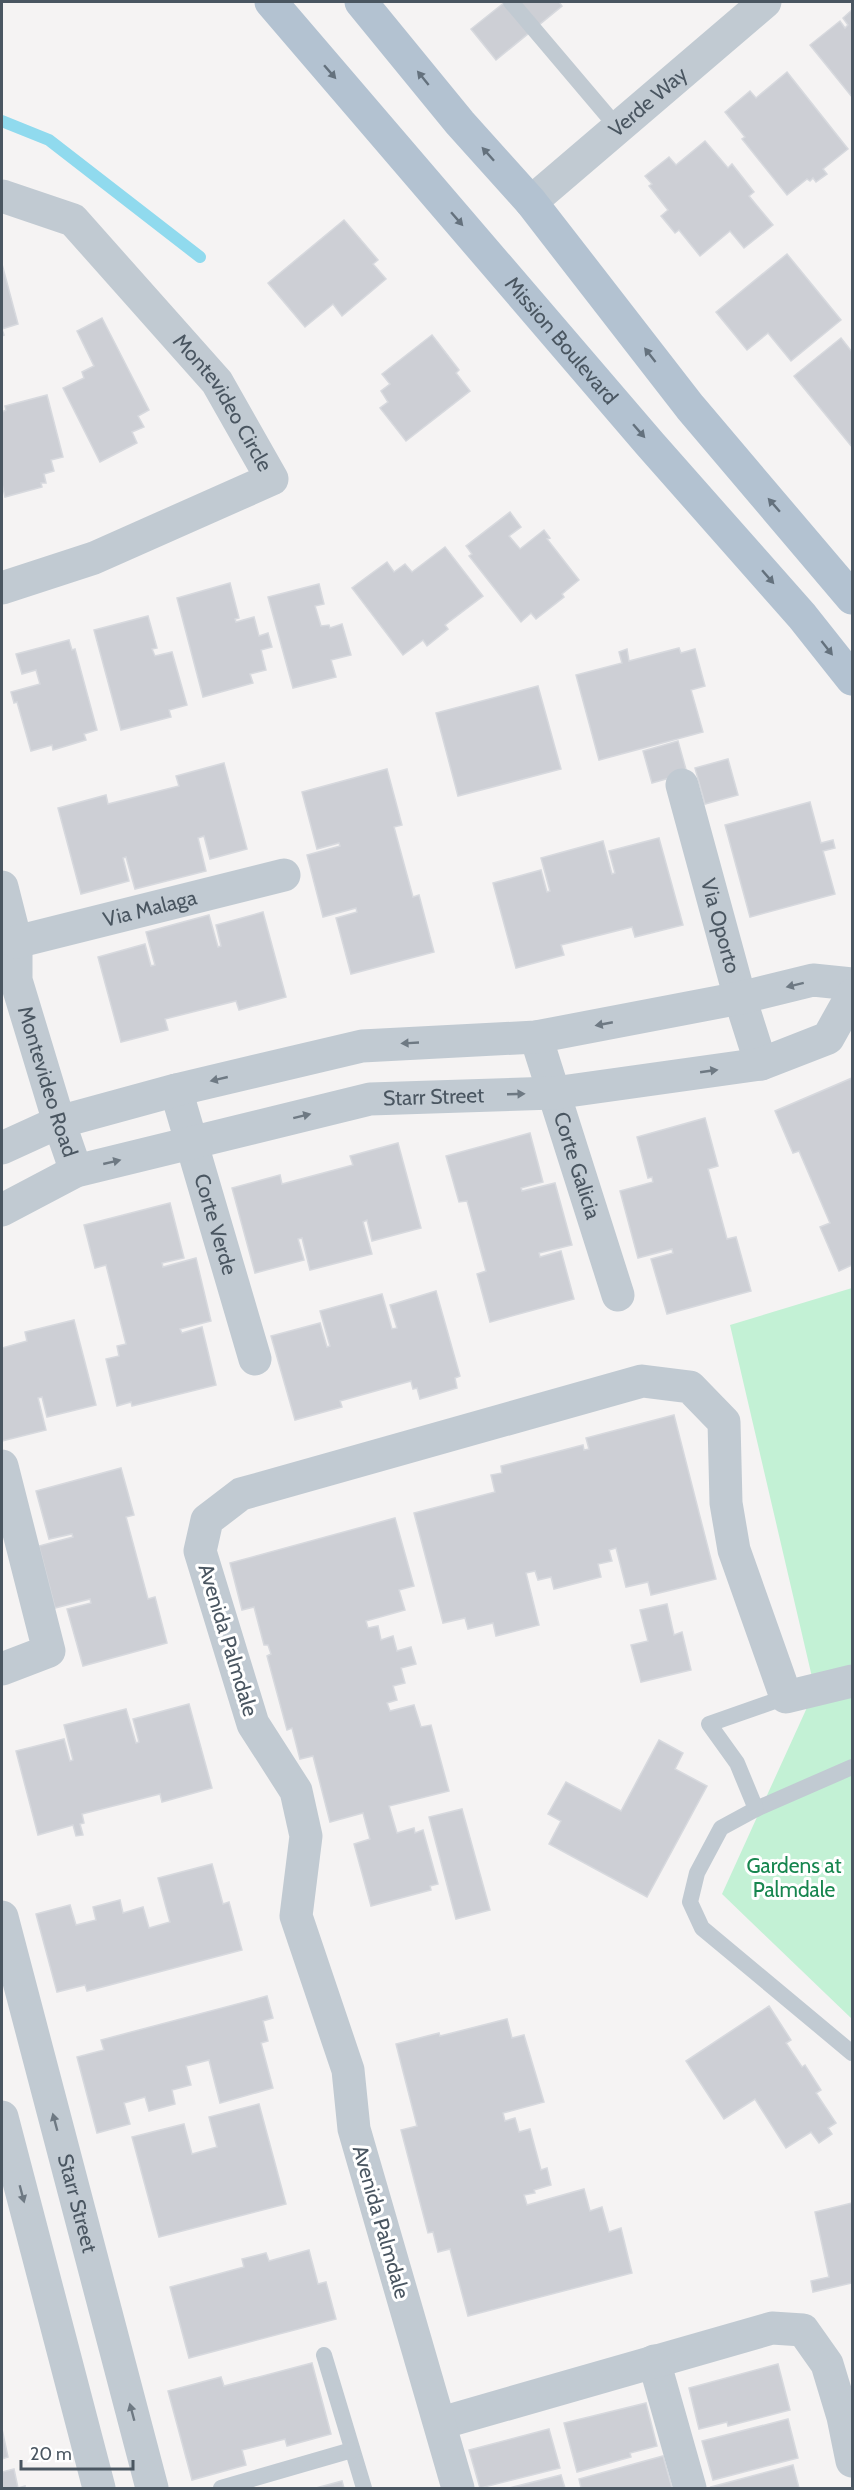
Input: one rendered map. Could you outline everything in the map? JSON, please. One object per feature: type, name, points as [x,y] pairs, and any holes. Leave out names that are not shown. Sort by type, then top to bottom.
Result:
[{"type":"main road","name":"Mission Boulevard","points":[[271,2],[643,435],[802,616],[852,679]]},
{"type":"main road","points":[[365,3],[460,123],[531,202],[690,407],[852,598]]},
{"type":"street","name":"Verde Way","points":[[531,202],[765,2]]},
{"type":"street","name":"Montevideo Circle","points":[[2,196],[73,220],[218,382],[272,479],[94,558],[2,588]]},
{"type":"street","name":"Via Oporto","points":[[682,785],[740,998],[761,1064]]},
{"type":"street","name":"Via Malaga","points":[[16,942],[284,875]]},
{"type":"street","name":"Montevideo Road","points":[[2,887],[16,942],[9,982],[76,1171]]},
{"type":"street","points":[[2,1148],[59,1122],[176,1090],[362,1046],[536,1037],[740,998],[813,980],[852,984]]},
{"type":"street","name":"Starr Street","points":[[2,1210],[76,1171],[370,1099],[554,1093],[761,1064],[828,1038],[852,995]]},
{"type":"street","name":"Corte Galicia","points":[[536,1037],[618,1295]]},
{"type":"street","name":"Corte Verde","points":[[176,1090],[255,1359]]},
{"type":"street","name":"Avenida Palmdale","points":[[458,2488],[441,2422],[354,2129],[348,2070],[296,1916],[306,1836],[296,1791],[253,1724],[200,1551],[207,1520],[241,1494],[642,1381],[690,1387],[724,1422],[726,1503],[734,1550],[786,1697]]},
{"type":"street","points":[[2,1466],[49,1651],[2,1669]]},
{"type":"street","points":[[786,1697],[852,1682]]},
{"type":"street","name":"Starr Street","points":[[2,1917],[8,1968],[152,2488]]},
{"type":"street","points":[[2,2117],[99,2488]]},
{"type":"street","points":[[441,2422],[772,2328],[804,2330],[827,2364],[850,2442]]},
{"type":"street","points":[[654,2361],[690,2488]]},
{"type":"lane","points":[[511,2],[617,127]]},
{"type":"lane","points":[[756,1809],[737,1763],[709,1724],[786,1697]]},
{"type":"lane","points":[[852,1767],[756,1809],[721,1828],[697,1873],[690,1902],[702,1928],[852,2054]]},
{"type":"lane","points":[[324,2355],[364,2488]]},
{"type":"lane","points":[[221,2488],[352,2450]]},
{"type":"green space","name":"Gardens at Palmdale","points":[[852,1288],[852,2019],[722,1894],[815,1690],[730,1325]]},
{"type":"building","points":[[505,2],[559,2],[562,6],[496,60],[471,29]]},
{"type":"building","points":[[852,10],[852,97],[810,45],[840,21],[845,28],[848,25],[843,18]]},
{"type":"building","points":[[787,72],[848,149],[823,169],[827,174],[816,182],[813,178],[810,181],[807,179],[787,195],[742,139],[745,137],[725,112],[750,91],[756,98]]},
{"type":"building","points":[[705,141],[728,168],[732,164],[754,192],[749,196],[773,225],[744,248],[730,231],[700,256],[679,230],[675,233],[661,216],[668,210],[649,186],[652,184],[645,176],[669,157],[676,165]]},
{"type":"building","points":[[344,220],[378,260],[373,264],[386,279],[342,316],[333,304],[305,327],[268,283]]},
{"type":"building","points":[[787,254],[841,320],[791,361],[768,333],[747,350],[716,312]]},
{"type":"building","points":[[2,264],[18,324],[2,329]]},
{"type":"building","points":[[102,318],[149,410],[138,416],[144,427],[132,432],[137,443],[100,462],[63,388],[84,378],[82,372],[94,366],[77,331]]},
{"type":"building","points":[[432,335],[459,370],[456,373],[470,391],[406,441],[380,408],[388,402],[381,391],[390,384],[382,374]]},
{"type":"building","points":[[841,338],[852,352],[852,447],[794,376]]},
{"type":"building","points":[[47,395],[63,457],[51,460],[54,471],[44,474],[46,483],[41,483],[42,487],[5,497],[2,484],[2,412],[6,410],[5,406]]},
{"type":"building","points":[[510,512],[521,527],[509,536],[520,549],[544,530],[550,538],[547,539],[579,580],[562,594],[564,597],[536,619],[531,613],[521,622],[469,556],[472,554],[466,546]]},
{"type":"building","points":[[445,547],[483,596],[445,625],[448,629],[427,646],[423,640],[403,655],[352,588],[387,562],[394,572],[405,564],[412,572]]},
{"type":"building","points":[[230,583],[239,618],[235,619],[236,622],[254,617],[259,636],[268,633],[272,647],[261,650],[266,670],[250,674],[253,683],[203,697],[177,598]]},
{"type":"building","points":[[319,584],[324,604],[315,606],[321,626],[329,625],[330,628],[342,624],[351,655],[331,660],[336,677],[293,688],[268,597]]},
{"type":"building","points":[[148,616],[157,648],[152,649],[155,656],[172,652],[187,705],[169,710],[171,717],[121,730],[94,630]]},
{"type":"building","points":[[69,640],[72,650],[75,649],[97,730],[84,734],[86,740],[53,750],[52,745],[31,751],[17,702],[14,703],[11,692],[40,684],[36,670],[22,674],[16,654]]},
{"type":"building","points":[[679,648],[681,653],[695,649],[705,686],[691,690],[703,732],[599,760],[576,675],[622,663],[619,652],[627,649],[629,661]]},
{"type":"building","points":[[538,686],[561,769],[458,796],[436,713]]},
{"type":"building","points":[[678,741],[687,773],[652,783],[643,751]]},
{"type":"building","points":[[728,759],[738,795],[705,804],[695,768]]},
{"type":"building","points":[[224,763],[247,849],[210,859],[204,836],[198,838],[206,871],[135,889],[126,857],[123,858],[129,881],[81,894],[58,808],[106,795],[108,804],[179,786],[176,776]]},
{"type":"building","points":[[387,769],[402,825],[394,827],[413,897],[419,895],[434,952],[351,974],[336,918],[357,912],[356,908],[323,917],[307,855],[340,846],[339,843],[317,849],[302,792]]},
{"type":"building","points":[[810,802],[821,843],[833,840],[835,848],[823,851],[835,894],[750,917],[725,825]]},
{"type":"building","points":[[659,838],[683,925],[635,937],[632,927],[561,945],[564,955],[516,968],[493,883],[541,870],[547,892],[550,891],[541,858],[603,841],[612,874],[615,873],[609,851]]},
{"type":"building","points":[[263,912],[286,997],[239,1010],[236,1001],[165,1019],[168,1030],[121,1042],[98,957],[145,944],[151,966],[155,965],[146,932],[209,915],[218,947],[221,946],[216,925]]},
{"type":"building","points":[[852,1078],[852,1265],[839,1271],[820,1227],[830,1223],[799,1151],[793,1153],[775,1111]]},
{"type":"building","points":[[705,1118],[718,1166],[708,1169],[727,1239],[736,1237],[751,1291],[667,1314],[651,1259],[673,1253],[672,1249],[638,1258],[620,1191],[653,1182],[652,1177],[648,1178],[637,1137]]},
{"type":"building","points":[[530,1133],[543,1182],[521,1188],[522,1191],[555,1183],[572,1245],[539,1253],[540,1257],[561,1251],[574,1299],[490,1322],[477,1274],[486,1271],[467,1201],[459,1202],[446,1156]]},
{"type":"building","points":[[398,1143],[421,1228],[372,1241],[367,1220],[363,1222],[372,1254],[310,1270],[302,1238],[298,1239],[304,1260],[255,1273],[232,1188],[280,1175],[282,1184],[353,1165],[350,1156]]},
{"type":"building","points":[[170,1203],[184,1258],[162,1263],[163,1267],[196,1258],[211,1321],[180,1329],[182,1333],[202,1327],[216,1385],[132,1406],[131,1402],[117,1406],[106,1359],[119,1356],[117,1346],[126,1344],[106,1265],[95,1268],[84,1225]]},
{"type":"building","points":[[436,1291],[460,1376],[455,1378],[457,1388],[420,1399],[417,1388],[413,1389],[411,1381],[340,1401],[342,1407],[295,1420],[271,1336],[320,1323],[327,1347],[330,1346],[320,1311],[382,1294],[392,1329],[397,1328],[390,1305]]},
{"type":"building","points":[[74,1320],[96,1405],[47,1417],[42,1397],[38,1398],[46,1430],[2,1441],[2,1348],[27,1341],[25,1332]]},
{"type":"building","points":[[674,1415],[716,1579],[651,1595],[648,1582],[626,1587],[616,1548],[609,1550],[612,1561],[598,1564],[601,1577],[554,1589],[551,1577],[538,1580],[535,1571],[526,1573],[539,1625],[496,1636],[493,1623],[468,1629],[465,1618],[443,1623],[414,1513],[495,1492],[491,1475],[502,1473],[501,1466],[583,1445],[584,1450],[589,1449],[586,1438]]},
{"type":"building","points":[[121,1468],[134,1515],[126,1517],[148,1599],[155,1597],[167,1643],[83,1666],[67,1609],[91,1603],[90,1599],[55,1608],[39,1546],[73,1537],[72,1534],[49,1539],[36,1491]]},
{"type":"building","points":[[395,1518],[414,1586],[399,1590],[405,1610],[366,1621],[368,1628],[378,1626],[381,1640],[393,1636],[397,1651],[411,1647],[416,1664],[401,1668],[405,1683],[393,1686],[397,1700],[387,1703],[390,1711],[414,1705],[421,1727],[431,1725],[449,1791],[389,1806],[397,1833],[414,1828],[415,1833],[423,1830],[438,1884],[430,1886],[431,1890],[371,1906],[354,1844],[370,1839],[363,1813],[330,1822],[313,1756],[300,1759],[292,1728],[287,1730],[267,1656],[271,1654],[268,1645],[264,1645],[254,1607],[242,1610],[230,1563]]},
{"type":"building","points":[[667,1604],[674,1635],[682,1632],[691,1670],[641,1682],[631,1645],[648,1641],[640,1610]]},
{"type":"building","points":[[189,1704],[212,1788],[162,1802],[160,1794],[82,1814],[84,1823],[80,1824],[83,1835],[76,1836],[73,1825],[38,1835],[16,1751],[64,1739],[70,1761],[73,1760],[64,1725],[126,1709],[136,1743],[139,1742],[133,1719]]},
{"type":"building","points":[[659,1740],[683,1753],[675,1769],[707,1786],[647,1897],[549,1844],[561,1821],[548,1814],[566,1782],[621,1811]]},
{"type":"building","points":[[462,1809],[490,1910],[456,1919],[429,1817]]},
{"type":"building","points":[[212,1864],[223,1904],[229,1902],[242,1950],[87,1991],[85,1985],[57,1992],[36,1914],[70,1905],[76,1925],[96,1920],[93,1907],[120,1900],[123,1913],[143,1907],[149,1928],[170,1922],[158,1878]]},
{"type":"building","points":[[267,1996],[273,2018],[263,2021],[268,2041],[261,2043],[273,2088],[220,2103],[209,2060],[186,2066],[191,2085],[172,2090],[175,2104],[149,2111],[145,2097],[124,2103],[130,2124],[97,2133],[77,2057],[104,2050],[101,2040]]},
{"type":"building","points":[[769,2006],[791,2040],[786,2043],[802,2067],[805,2065],[821,2090],[816,2093],[836,2123],[828,2128],[832,2134],[819,2143],[811,2132],[786,2148],[755,2099],[724,2119],[686,2061]]},
{"type":"building","points":[[507,2019],[512,2038],[524,2035],[544,2102],[503,2113],[505,2121],[515,2118],[519,2132],[530,2129],[541,2170],[547,2168],[551,2185],[534,2190],[535,2193],[524,2195],[527,2205],[584,2189],[590,2211],[602,2207],[609,2232],[621,2228],[632,2273],[468,2316],[450,2249],[438,2252],[433,2232],[428,2233],[401,2130],[417,2126],[396,2044],[439,2033],[440,2036]]},
{"type":"building","points":[[259,2104],[286,2204],[159,2237],[132,2137],[184,2124],[192,2154],[217,2147],[209,2117]]},
{"type":"building","points":[[852,2203],[852,2283],[813,2292],[811,2281],[829,2277],[815,2212]]},
{"type":"building","points":[[309,2250],[318,2284],[326,2282],[336,2319],[189,2358],[170,2287],[244,2267],[242,2259],[266,2253],[269,2261]]},
{"type":"building","points":[[312,2363],[331,2434],[287,2446],[285,2439],[242,2450],[246,2465],[192,2480],[168,2391],[221,2377],[224,2386]]},
{"type":"building","points":[[778,2364],[790,2410],[728,2426],[727,2422],[699,2429],[689,2388]]},
{"type":"building","points":[[646,2403],[657,2446],[630,2453],[631,2457],[577,2472],[564,2423]]},
{"type":"building","points":[[788,2419],[798,2458],[713,2480],[702,2441]]},
{"type":"building","points":[[2,2429],[8,2457],[2,2459]]},
{"type":"building","points":[[549,2429],[560,2468],[480,2488],[469,2450]]},
{"type":"building","points":[[663,2456],[672,2488],[581,2488],[579,2479]]},
{"type":"building","points":[[793,2465],[799,2488],[711,2487]]},
{"type":"building","points":[[14,2469],[18,2488],[2,2488],[2,2472]]},
{"type":"building","points":[[561,2475],[565,2488],[509,2488]]},
{"type":"building","points":[[342,2481],[344,2488],[316,2488]]},
{"type":"waterway","points":[[2,121],[49,140],[200,257]]}]
